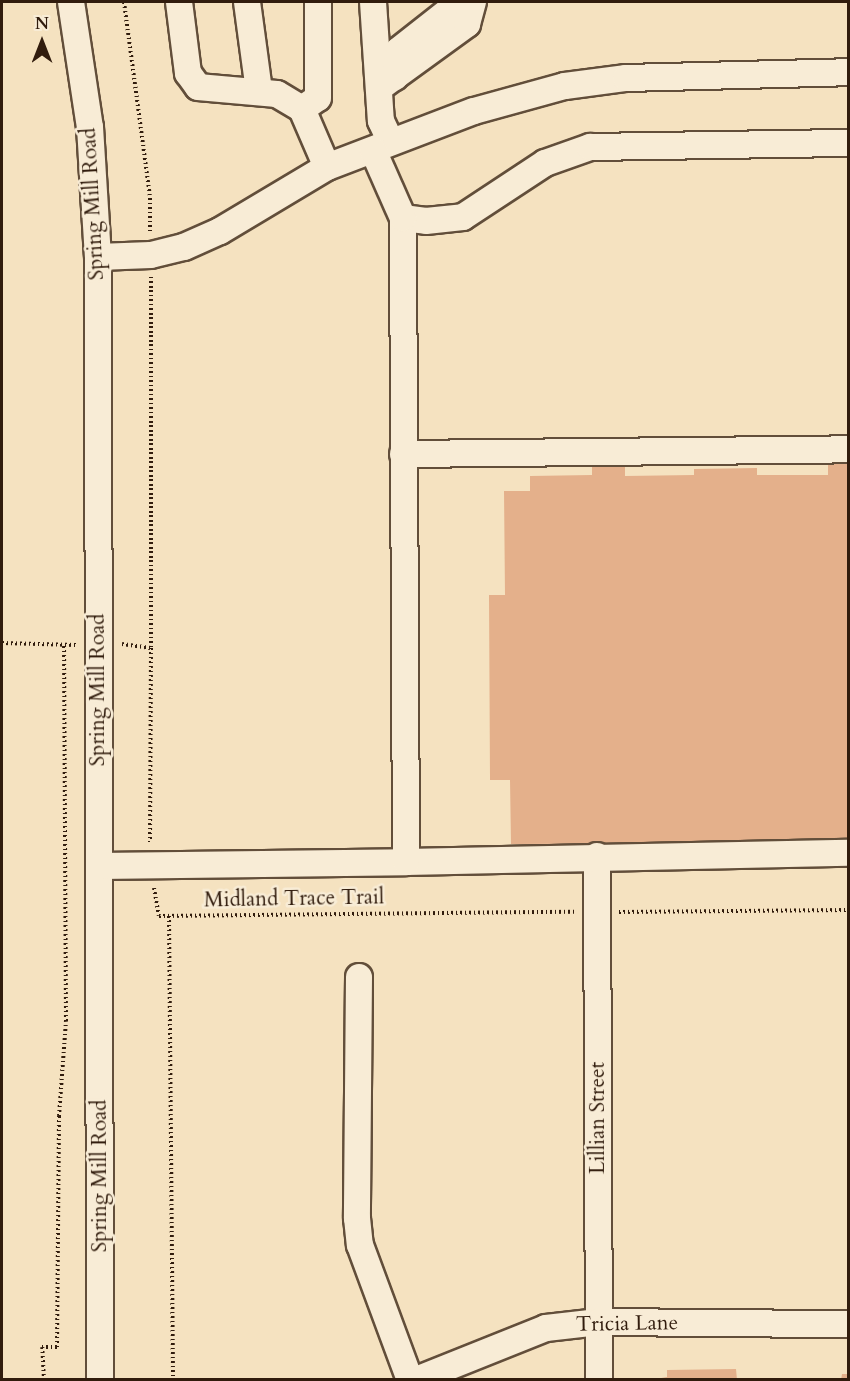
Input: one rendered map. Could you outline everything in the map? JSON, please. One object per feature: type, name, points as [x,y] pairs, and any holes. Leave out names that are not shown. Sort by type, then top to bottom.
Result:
[{"type":"street","name":"Spring Mill Road","points":[[71,2],[90,127],[98,257],[100,1380]]},
{"type":"street","points":[[179,2],[188,73],[198,87],[277,94],[302,110],[327,167]]},
{"type":"street","points":[[247,2],[260,91]]},
{"type":"street","points":[[302,110],[318,98],[318,2]]},
{"type":"street","points":[[374,2],[387,83]]},
{"type":"street","points":[[406,862],[403,218],[382,146],[381,121],[387,83],[399,50],[451,9],[454,2]]},
{"type":"street","points":[[387,83],[467,24],[473,2]]},
{"type":"street","points":[[98,257],[151,255],[184,247],[220,231],[327,167],[474,111],[565,86],[626,78],[849,72]]},
{"type":"street","points":[[403,218],[426,221],[463,217],[545,163],[590,147],[849,143]]},
{"type":"street","points":[[403,454],[849,449]]},
{"type":"street","points":[[99,866],[849,853]]},
{"type":"street","name":"Lillian Street","points":[[597,856],[599,1380]]},
{"type":"street","points":[[359,977],[357,1218],[360,1245],[410,1380]]},
{"type":"street","name":"Tricia Lane","points":[[416,1380],[546,1328],[599,1322],[849,1324]]},
{"type":"path","points":[[124,2],[150,198],[150,865],[159,916],[171,916],[173,1380]]},
{"type":"path","points":[[2,643],[64,646],[99,643],[151,648]]},
{"type":"path","points":[[44,1380],[42,1347],[57,1347],[59,1116],[66,1021],[64,646]]},
{"type":"path","name":"Midland Trace Trail","points":[[159,916],[849,910]]},
{"type":"building","points":[[848,462],[848,843],[511,844],[510,780],[490,780],[489,595],[505,595],[504,491],[530,491],[530,476],[592,475],[592,466],[625,466],[625,476],[694,475],[694,469],[757,468],[757,475],[828,475],[828,463]]},
{"type":"building","points":[[736,1369],[737,1380],[649,1380],[667,1377],[667,1370]]},
{"type":"building","points":[[842,1374],[848,1374],[848,1380],[841,1380]]}]
